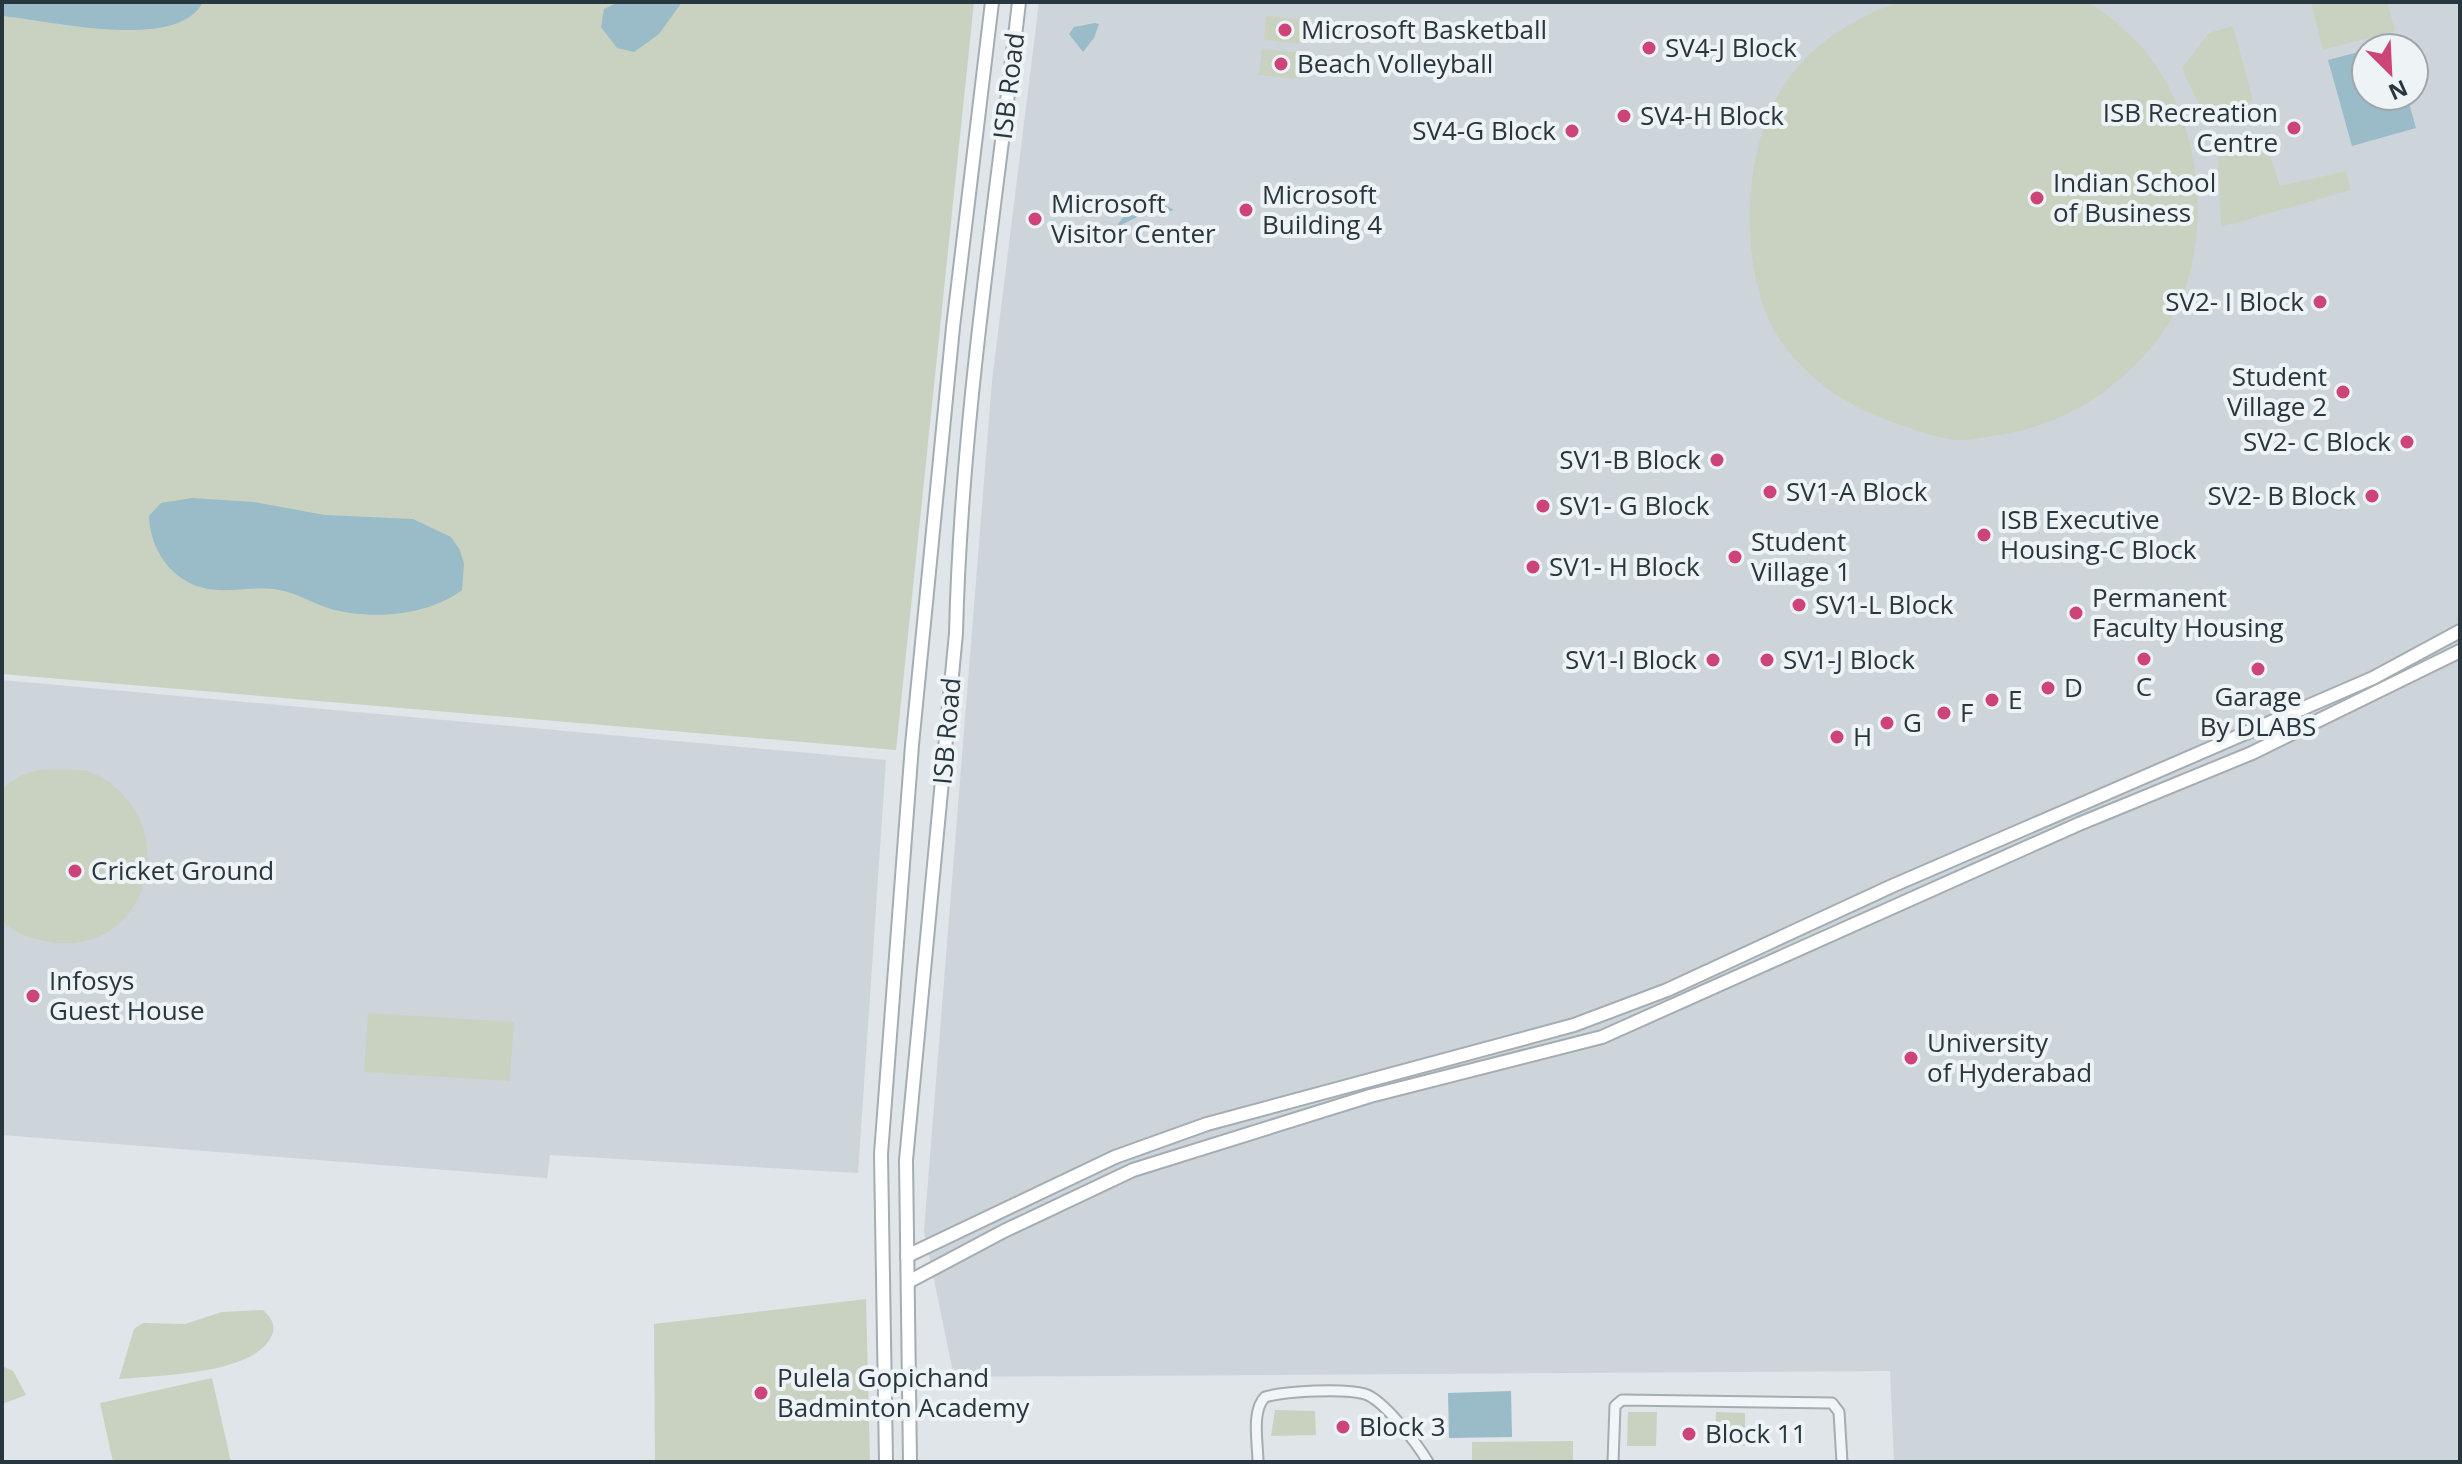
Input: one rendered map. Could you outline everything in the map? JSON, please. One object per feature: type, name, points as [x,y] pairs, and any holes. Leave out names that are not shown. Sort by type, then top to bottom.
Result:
[{"type":"street","name":"ISB Road","points":[[886,1462],[881,1154],[912,745],[953,327],[992,2]]},
{"type":"street","name":"ISB Road","points":[[910,1462],[906,1160],[956,633],[958,570],[978,354],[1019,2]]},
{"type":"street","points":[[907,1256],[1115,1157],[1194,1129],[1402,1069],[1574,1025],[1667,990],[1892,886],[2373,678],[2460,631]]},
{"type":"street","points":[[908,1282],[1004,1231],[1133,1170],[1370,1096],[1602,1037],[2079,824],[2252,753],[2460,651]]},
{"type":"street","points":[[1258,1462],[1257,1414],[1259,1403],[1265,1397],[1340,1393],[1366,1394],[1383,1407],[1419,1446],[1428,1462]]},
{"type":"street","points":[[1613,1462],[1615,1406],[1622,1400],[1832,1403],[1839,1412],[1842,1462]]},
{"type":"shaded area","points":[[1039,2],[2460,2],[2460,1462],[1894,1462],[1890,1371],[954,1377],[924,1231],[992,381]]},
{"type":"shaded area","points":[[2,680],[886,760],[858,1173],[550,1155],[547,1178],[2,1135]]},
{"type":"green space","points":[[2071,1],[2090,4],[2130,35],[2156,66],[2176,103],[2190,144],[2197,188],[2197,233],[2189,275],[2174,315],[2150,349],[2116,382],[2079,408],[2037,426],[1956,440],[1921,432],[1871,414],[1841,398],[1801,366],[1780,340],[1766,312],[1756,279],[1750,205],[1762,132],[1775,100],[1803,61],[1826,40],[1867,15],[1897,2]]},
{"type":"green space","points":[[2,2],[974,2],[896,750],[2,674]]},
{"type":"green space","points":[[2311,2],[2387,2],[2395,31],[2350,32],[2350,43],[2323,50]]},
{"type":"green space","name":"Microsoft Basketball","points":[[1266,16],[1307,20],[1305,44],[1264,40]]},
{"type":"green space","points":[[2233,26],[2253,101],[2204,116],[2182,68],[2209,33]]},
{"type":"green space","name":"Beach Volleyball","points":[[1262,49],[1303,53],[1300,79],[1259,75]]},
{"type":"green space","points":[[2258,145],[2260,153],[2269,152],[2280,186],[2346,171],[2351,190],[2221,227],[2218,155]]},
{"type":"green space","name":"Cricket Ground","points":[[86,770],[119,790],[139,817],[147,848],[145,880],[133,908],[112,930],[82,942],[45,941],[27,936],[10,928],[2,920],[2,791],[30,772]]},
{"type":"green space","points":[[368,1013],[514,1022],[510,1081],[364,1072]]},
{"type":"green space","name":"Pulela Gopichand Badminton Academy","points":[[866,1299],[870,1462],[655,1462],[654,1324]]},
{"type":"green space","points":[[263,1310],[272,1322],[273,1333],[261,1350],[245,1359],[202,1371],[119,1379],[134,1329],[143,1323],[185,1324],[222,1312]]},
{"type":"green space","points":[[2,1366],[13,1371],[26,1395],[2,1404]]},
{"type":"green space","points":[[212,1378],[231,1462],[113,1462],[100,1403]]},
{"type":"green space","points":[[1275,1410],[1315,1411],[1316,1435],[1271,1436]]},
{"type":"green space","points":[[1628,1412],[1657,1412],[1656,1446],[1627,1446]]},
{"type":"green space","points":[[1716,1412],[1745,1413],[1745,1446],[1715,1446]]},
{"type":"green space","points":[[1573,1441],[1573,1462],[1472,1462],[1472,1442]]},
{"type":"water","points":[[2,2],[203,2],[189,17],[168,26],[112,30],[4,16]]},
{"type":"water","points":[[619,2],[682,2],[659,34],[634,52],[617,48],[601,27],[604,9]]},
{"type":"water","points":[[1099,24],[1094,38],[1083,52],[1069,34],[1074,27]]},
{"type":"water","points":[[2350,54],[2350,112],[2412,112],[2416,128],[2352,146],[2328,60]]},
{"type":"water","points":[[1155,200],[1174,210],[1164,213],[1148,208],[1115,228],[1124,216]]},
{"type":"water","points":[[192,498],[254,502],[325,515],[413,519],[451,537],[460,550],[464,564],[462,590],[433,605],[381,615],[331,609],[279,590],[203,588],[178,576],[160,556],[149,516],[161,503]]},
{"type":"water","points":[[1511,1391],[1512,1437],[1449,1438],[1448,1393]]},
{"type":"place","name":"Microsoft Basketball","points":[[1285,30]]},
{"type":"place","name":"SV4-J Block","points":[[1649,48]]},
{"type":"place","name":"Beach Volleyball","points":[[1281,64]]},
{"type":"place","name":"SV4-H Block","points":[[1624,116]]},
{"type":"place","name":"ISB Recreation Centre","points":[[2294,128]]},
{"type":"place","name":"SV4-G Block","points":[[1572,131]]},
{"type":"place","name":"Indian School of Business","points":[[2037,198]]},
{"type":"place","name":"Microsoft Building 4","points":[[1246,210]]},
{"type":"place","name":"Microsoft Visitor Center","points":[[1035,219]]},
{"type":"place","name":"SV2- I Block","points":[[2320,302]]},
{"type":"place","name":"Student Village 2","points":[[2343,392]]},
{"type":"place","name":"SV2- C Block","points":[[2407,442]]},
{"type":"place","name":"SV1-B Block","points":[[1717,460]]},
{"type":"place","name":"SV1-A Block","points":[[1770,492]]},
{"type":"place","name":"SV2- B Block","points":[[2372,496]]},
{"type":"place","name":"SV1- G Block","points":[[1543,506]]},
{"type":"place","name":"ISB Executive Housing-C Block","points":[[1984,535]]},
{"type":"place","name":"Student Village 1","points":[[1735,557]]},
{"type":"place","name":"SV1- H Block","points":[[1533,567]]},
{"type":"place","name":"SV1-L Block","points":[[1799,605]]},
{"type":"place","name":"Permanent Faculty Housing","points":[[2076,613]]},
{"type":"place","name":"C","points":[[2144,659]]},
{"type":"place","name":"SV1-I Block","points":[[1713,660]]},
{"type":"place","name":"SV1-J Block","points":[[1767,660]]},
{"type":"place","name":"Garage By DLABS","points":[[2258,669]]},
{"type":"place","name":"D","points":[[2048,688]]},
{"type":"place","name":"E","points":[[1992,700]]},
{"type":"place","name":"F","points":[[1944,713]]},
{"type":"place","name":"G","points":[[1887,723]]},
{"type":"place","name":"H","points":[[1837,737]]},
{"type":"place","name":"Cricket Ground","points":[[75,871]]},
{"type":"place","name":"Infosys Guest House","points":[[33,996]]},
{"type":"place","name":"University of Hyderabad","points":[[1911,1058]]},
{"type":"place","name":"Pulela Gopichand Badminton Academy","points":[[761,1393]]},
{"type":"place","name":"Block 3","points":[[1343,1427]]},
{"type":"place","name":"Block 11","points":[[1689,1434]]}]
